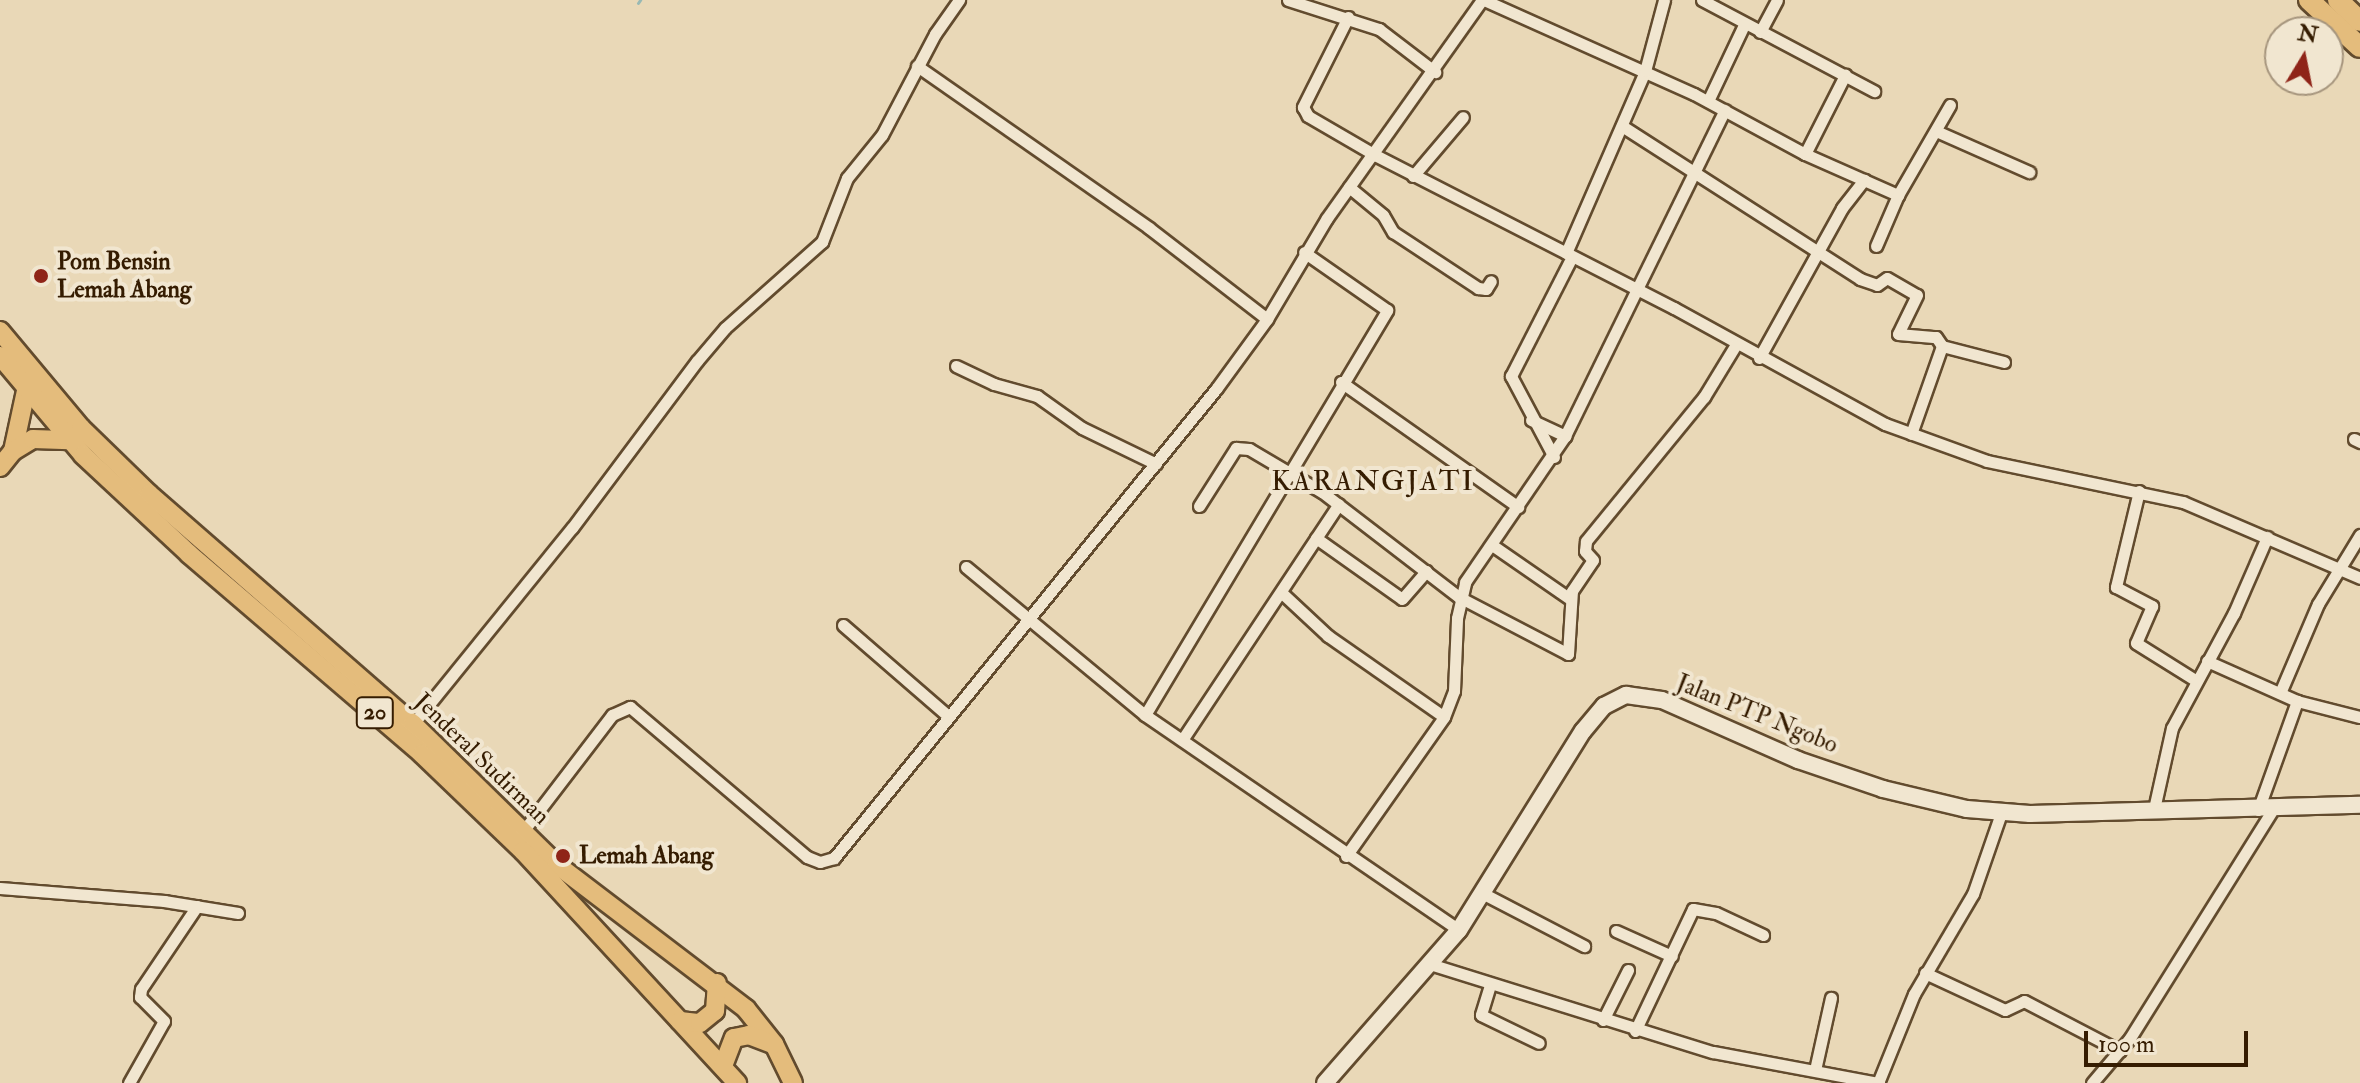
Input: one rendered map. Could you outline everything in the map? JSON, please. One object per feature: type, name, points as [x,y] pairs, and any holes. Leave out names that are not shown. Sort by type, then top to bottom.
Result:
[{"type":"highway","points":[[2309,0],[2360,47]]},
{"type":"highway","points":[[2338,0],[2360,21]]},
{"type":"main road","name":"Jenderal Sudirman","points":[[0,331],[125,472],[413,724],[524,830],[627,921],[717,983],[774,1044],[793,1083]]},
{"type":"main road","name":"Jenderal Sudirman","points":[[0,356],[26,391],[70,440],[189,554],[452,782],[565,893],[737,1083]]},
{"type":"main road","points":[[13,451],[26,391]]},
{"type":"main road","points":[[0,467],[13,451],[33,439],[70,440]]},
{"type":"main road","name":"Jalan PTP Ngobo","points":[[1325,1083],[1433,965],[1484,894],[1583,731],[1604,706],[1626,695],[1672,704],[1798,760],[1891,792],[2001,813],[2154,809],[2265,811],[2360,805]]},
{"type":"main road","points":[[680,1021],[700,1023],[715,1011],[717,983]]},
{"type":"main road","points":[[723,1066],[734,1038],[749,1035],[774,1044]]},
{"type":"street","points":[[413,724],[572,528],[725,328],[822,242],[847,178],[882,135],[917,66],[959,0]]},
{"type":"street","points":[[1288,0],[1379,29],[1435,72]]},
{"type":"street","points":[[524,830],[612,715],[630,707],[807,857],[828,862],[1156,464],[1267,319],[1304,252],[1435,72],[1483,0],[1645,71],[1805,154],[1898,195]]},
{"type":"street","points":[[1554,457],[1531,420],[1511,376],[1569,255],[1645,71],[1664,0]]},
{"type":"street","points":[[1702,0],[1744,25],[1874,91]]},
{"type":"street","points":[[1760,32],[1777,0]]},
{"type":"street","points":[[1348,17],[1303,107],[1308,116],[1375,155],[1636,289],[1735,346],[1911,434],[1987,461],[2139,491],[2207,510],[2360,578]]},
{"type":"street","points":[[1708,101],[1744,25]]},
{"type":"street","points":[[917,66],[1149,228],[1267,319]]},
{"type":"street","points":[[1805,154],[1845,75]]},
{"type":"street","points":[[1876,246],[1898,195],[1950,105]]},
{"type":"street","points":[[1346,856],[1444,717],[1454,691],[1459,597],[1554,457],[1725,110]]},
{"type":"street","points":[[1413,176],[1463,117]]},
{"type":"street","points":[[1622,126],[1871,284],[1887,278],[1917,295],[1898,334],[1936,337],[1942,346],[2004,362]]},
{"type":"street","points":[[1936,131],[2029,172]]},
{"type":"street","points":[[1759,358],[1842,208],[1864,180]]},
{"type":"street","points":[[1349,187],[1383,215],[1393,232],[1478,288],[1486,289],[1491,281]]},
{"type":"street","points":[[1145,715],[1341,382],[1387,310],[1304,252]]},
{"type":"street","points":[[1199,506],[1236,448],[1257,453],[1339,504],[1459,597],[1568,654],[1570,599],[1576,581],[1593,560],[1585,551],[1586,541],[1704,397],[1735,346]]},
{"type":"street","points":[[1911,434],[1942,346]]},
{"type":"street","points":[[956,366],[994,384],[1037,396],[1082,428],[1156,464]]},
{"type":"street","points":[[1341,382],[1518,507]]},
{"type":"street","points":[[1531,420],[1565,436]]},
{"type":"street","points":[[2139,491],[2116,587],[2152,606],[2136,643],[2195,680]]},
{"type":"street","points":[[1182,740],[1283,594],[1339,504]]},
{"type":"street","points":[[2280,693],[2338,568],[2360,535]]},
{"type":"street","points":[[2154,809],[2172,728],[2267,537]]},
{"type":"street","points":[[1316,538],[1402,599],[1426,571]]},
{"type":"street","points":[[1492,545],[1570,599]]},
{"type":"street","points":[[966,567],[1145,715],[1346,856],[1459,930]]},
{"type":"street","points":[[1283,594],[1328,636],[1444,717]]},
{"type":"street","points":[[843,625],[948,716]]},
{"type":"street","points":[[2207,661],[2297,701],[2360,717]]},
{"type":"street","points":[[2092,1083],[2120,1051],[2265,811],[2297,701]]},
{"type":"street","points":[[1433,965],[1635,1031],[1725,1055],[1872,1082],[1925,973],[1973,894],[2001,813]]},
{"type":"street","points":[[0,888],[197,906],[238,913]]},
{"type":"street","points":[[1484,894],[1584,946]]},
{"type":"street","points":[[129,1083],[164,1021],[140,997],[141,989],[197,906]]},
{"type":"street","points":[[1635,1031],[1689,915],[1700,907],[1763,935]]},
{"type":"street","points":[[1616,931],[1672,956]]},
{"type":"street","points":[[1603,1020],[1628,970]]},
{"type":"street","points":[[1925,973],[2005,1010],[2024,1001],[2120,1051]]},
{"type":"street","points":[[1490,985],[1481,1015],[1539,1043]]},
{"type":"street","points":[[1815,1070],[1831,998]]},
{"type":"place","name":"Pom Bensin Lemah Abang","points":[[41,276]]},
{"type":"place","name":"Lemah Abang","points":[[563,856]]},
{"type":"district","name":"KARANGJATI","points":[[1373,482]]}]
